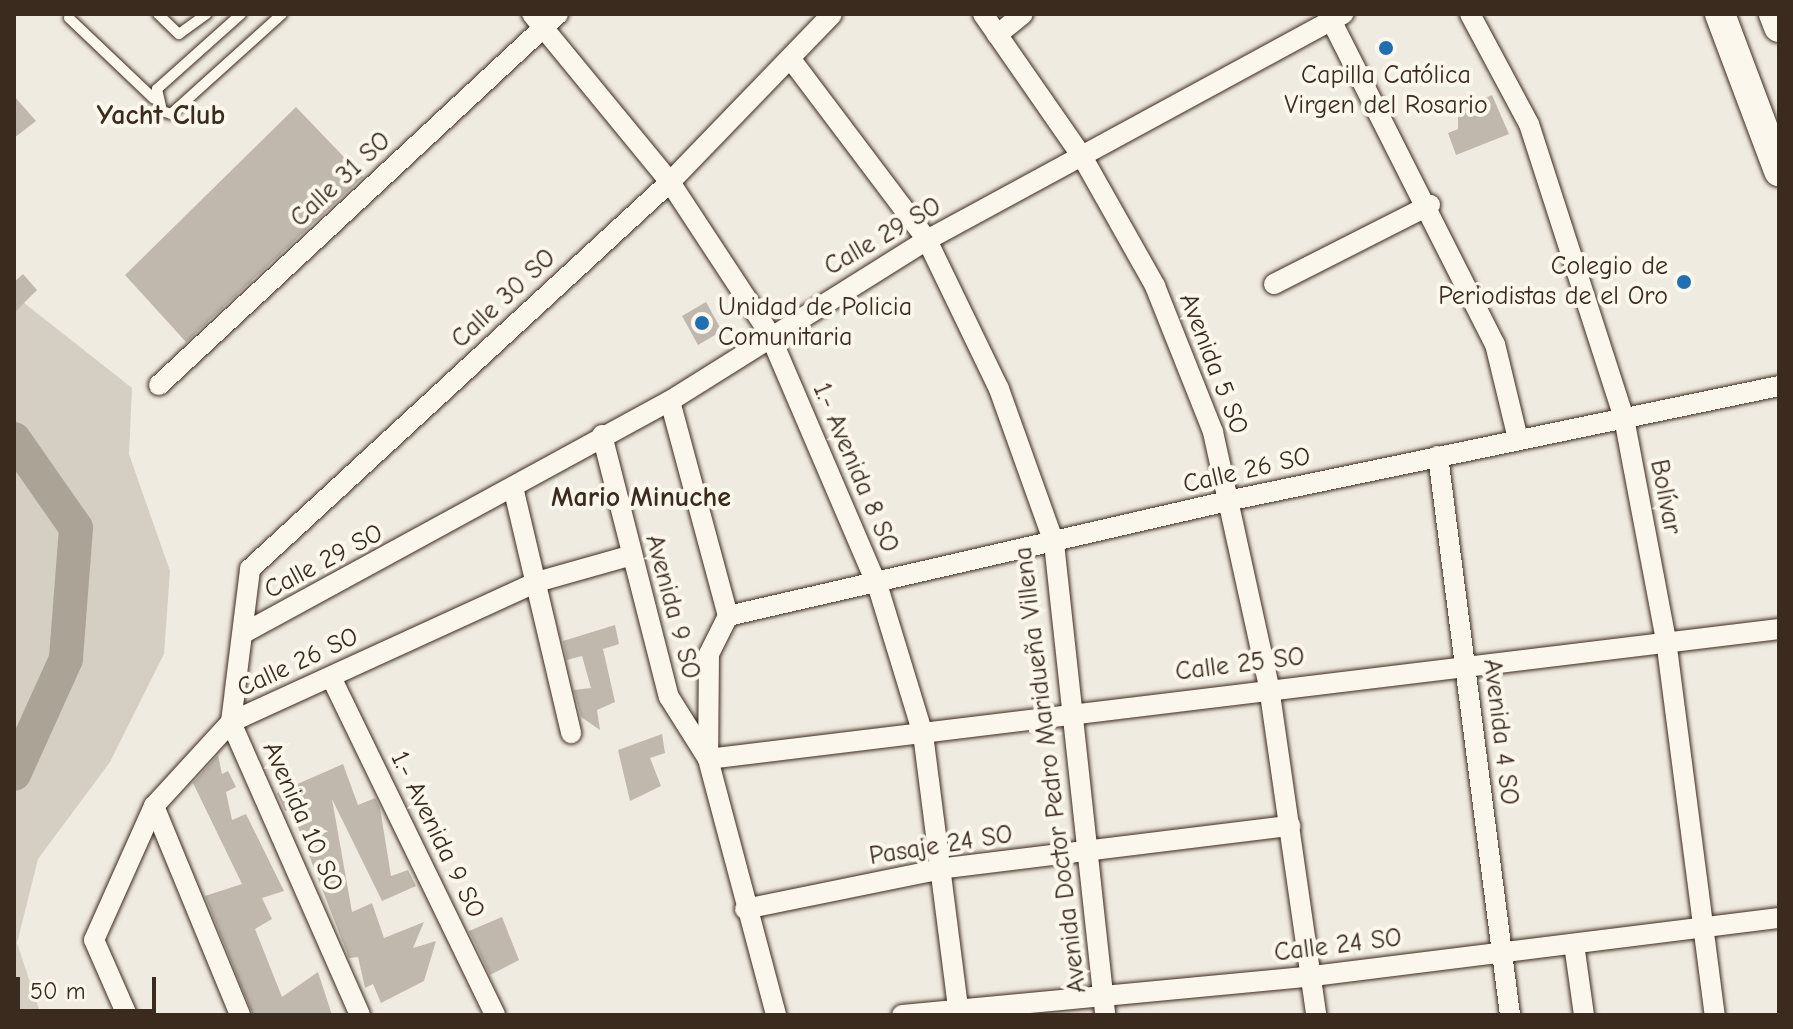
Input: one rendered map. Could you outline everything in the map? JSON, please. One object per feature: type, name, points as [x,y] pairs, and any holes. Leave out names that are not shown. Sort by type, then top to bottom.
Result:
[{"type":"main road","points":[[1720,14],[1779,171]]},
{"type":"main road","points":[[1774,14],[1779,27]]},
{"type":"street","name":"Avenida 5 SO","points":[[983,14],[1083,158],[1155,286],[1232,500],[1269,687],[1313,976],[1316,1015]]},
{"type":"street","points":[[997,35],[1023,14]]},
{"type":"street","name":"Bolívar","points":[[1470,14],[1529,124],[1624,418],[1666,640],[1715,1015]]},
{"type":"street","points":[[1335,16],[1430,205],[1495,344],[1518,439]]},
{"type":"street","name":"Calle 29 SO","points":[[244,633],[513,487],[602,435],[670,401],[769,333],[927,240],[1083,158],[1335,16]]},
{"type":"street","name":"1.- Avenida 8 SO","points":[[545,18],[670,182],[769,333],[878,587],[923,734],[946,868],[958,1012]]},
{"type":"street","name":"Calle 31 SO","points":[[159,385],[545,18]]},
{"type":"street","name":"Calle 30 SO","points":[[244,633],[250,569],[287,529],[670,182],[793,62],[820,18]]},
{"type":"street","name":"Avenida Doctor Pedro Maridueña Villena","points":[[793,62],[927,240],[999,389],[1054,543],[1092,850],[1105,1006]]},
{"type":"street","points":[[1274,284],[1430,205]]},
{"type":"street","name":"Calle 26 SO","points":[[728,616],[878,587],[1232,500],[1779,386]]},
{"type":"street","points":[[670,401],[728,616],[709,654],[708,759]]},
{"type":"street","name":"Avenida 9 SO","points":[[602,435],[629,556],[669,697],[708,759],[745,909],[776,1015]]},
{"type":"street","name":"Avenida 4 SO","points":[[1438,456],[1510,1015]]},
{"type":"street","points":[[513,487],[571,733]]},
{"type":"street","name":"Calle 26 SO","points":[[127,1015],[94,940],[154,806],[231,722],[537,582],[629,556]]},
{"type":"street","name":"Calle 25 SO","points":[[708,759],[923,734],[1269,687],[1779,629]]},
{"type":"street","name":"Avenida 10 SO","points":[[244,633],[231,722],[360,1015]]},
{"type":"street","name":"1.- Avenida 9 SO","points":[[331,677],[495,1015]]},
{"type":"street","points":[[154,806],[240,1015]]},
{"type":"street","name":"Pasaje 24 SO","points":[[745,909],[946,868],[1290,826]]},
{"type":"street","name":"Calle 24 SO","points":[[902,1015],[1105,1006],[1313,976],[1779,918]]},
{"type":"street","points":[[1574,944],[1584,1015]]},
{"type":"lane","points":[[158,14],[179,34],[207,14]]},
{"type":"lane","points":[[154,99],[241,14]]},
{"type":"lane","points":[[69,18],[171,114],[282,14]]},
{"type":"shaded area","points":[[14,295],[132,388],[129,454],[170,571],[164,654],[110,762],[38,859],[17,943],[41,1015],[14,1015]]},
{"type":"building","points":[[1492,95],[1509,134],[1456,155],[1448,133],[1458,129],[1458,111]]},
{"type":"building","points":[[14,96],[36,121],[14,138]]},
{"type":"building","points":[[296,107],[363,177],[186,342],[125,275]]},
{"type":"building","points":[[23,274],[37,290],[14,313],[14,282]]},
{"type":"building","name":"Unidad de Policia Comunitaria","points":[[706,302],[722,331],[698,345],[682,316]]},
{"type":"building","points":[[615,625],[619,644],[603,649],[615,702],[597,710],[600,730],[581,717],[574,690],[591,688],[582,656],[567,660],[563,641]]},
{"type":"building","points":[[662,734],[665,753],[650,758],[661,786],[630,801],[618,750]]},
{"type":"building","points":[[218,755],[222,774],[228,771],[236,787],[226,792],[232,820],[246,814],[284,891],[262,898],[272,919],[255,929],[282,997],[318,972],[332,1015],[253,1015],[205,896],[242,884],[193,783]]},
{"type":"building","points":[[343,764],[358,805],[375,798],[380,808],[391,876],[408,870],[416,886],[382,901],[332,799],[352,912],[372,903],[384,938],[424,922],[413,948],[436,941],[424,981],[381,1003],[373,984],[365,988],[358,957],[349,958],[291,809],[285,811],[277,793]]},
{"type":"building","points":[[502,917],[519,960],[490,975],[469,931]]},
{"type":"waterway","points":[[14,439],[76,528],[66,659],[14,774]]},
{"type":"place","name":"Capilla Católica Virgen del Rosario","points":[[1386,48]]},
{"type":"place","name":"Colegio de Periodistas de el Oro","points":[[1684,282]]},
{"type":"place","name":"Unidad de Policia Comunitaria","points":[[702,323]]},
{"type":"district","name":"Yacht Club","points":[[161,115]]},
{"type":"district","name":"Mario Minuche","points":[[641,497]]}]
